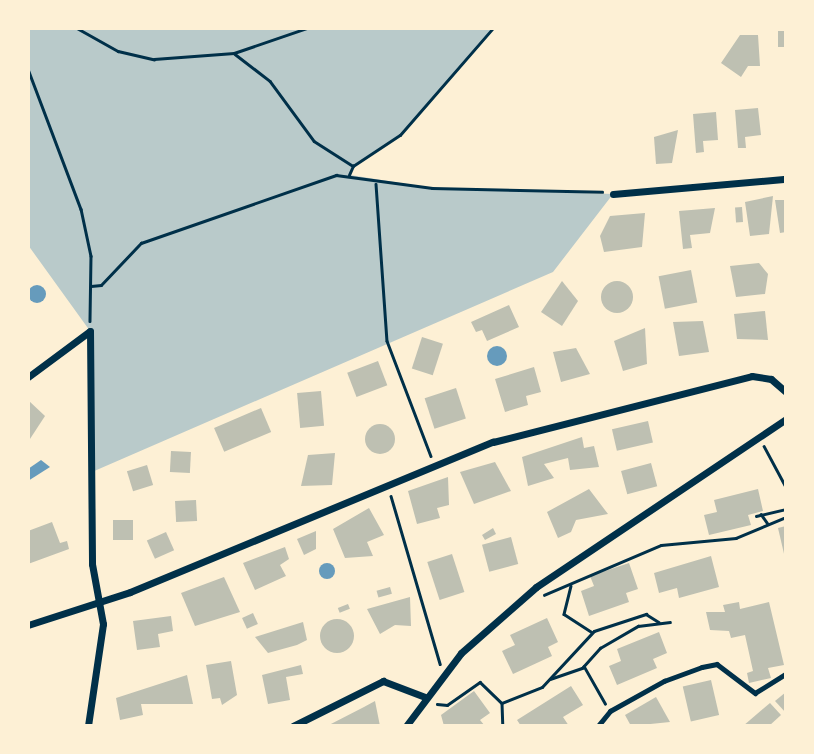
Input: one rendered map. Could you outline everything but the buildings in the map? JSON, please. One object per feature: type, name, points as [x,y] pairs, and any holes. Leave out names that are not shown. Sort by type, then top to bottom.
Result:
[{"type":"street","points":[[612,194],[786,179]]},
{"type":"street","points":[[28,377],[90,331]]},
{"type":"street","points":[[88,726],[100,663],[100,604],[92,564],[90,331]]},
{"type":"street","points":[[28,625],[100,604],[434,463],[752,376],[771,379],[786,392]]},
{"type":"street","points":[[406,726],[442,674],[536,587],[786,419]]},
{"type":"street","points":[[293,726],[383,681],[425,697]]},
{"type":"lane","points":[[598,726],[610,712],[664,681],[717,664],[755,693],[786,674]]},
{"type":"path","points":[[77,28],[118,51],[154,59],[234,53],[307,28]]},
{"type":"path","points":[[349,175],[353,166],[400,135],[493,28]]},
{"type":"path","points":[[234,53],[270,81],[314,141],[353,166]]},
{"type":"path","points":[[28,69],[81,209],[92,286],[90,331]]},
{"type":"path","points":[[92,286],[100,285],[141,243],[172,229],[349,175],[376,184],[612,194]]},
{"type":"path","points":[[376,184],[387,341],[434,463]]},
{"type":"path","points":[[759,437],[786,487]]},
{"type":"path","points":[[387,481],[442,674]]},
{"type":"path","points":[[756,516],[786,509]]},
{"type":"path","points":[[761,514],[768,524]]},
{"type":"path","points":[[536,587],[544,595],[660,545],[736,538],[786,517]]},
{"type":"path","points":[[571,584],[564,614],[592,632]]},
{"type":"path","points":[[550,678],[592,632],[646,614],[659,622]]},
{"type":"path","points":[[502,703],[550,678],[584,666],[600,648],[659,622],[670,622]]},
{"type":"path","points":[[584,666],[610,712]]},
{"type":"path","points":[[425,697],[447,705],[476,682],[502,703],[503,726]]},
{"type":"shaded area","points":[[28,28],[493,28],[400,135],[353,166],[350,175],[432,188],[613,194],[553,272],[92,472],[90,331],[28,245]]},
{"type":"water","points":[[37,285],[43,288],[46,294],[43,300],[37,303],[31,300],[28,294],[31,288]]},
{"type":"water","points":[[497,346],[504,349],[507,356],[504,363],[497,366],[490,363],[487,356],[490,349]]},
{"type":"water","points":[[41,460],[50,467],[28,481],[28,469]]},
{"type":"water","points":[[327,563],[333,565],[333,577],[327,579],[321,577],[319,571],[321,565]]}]
